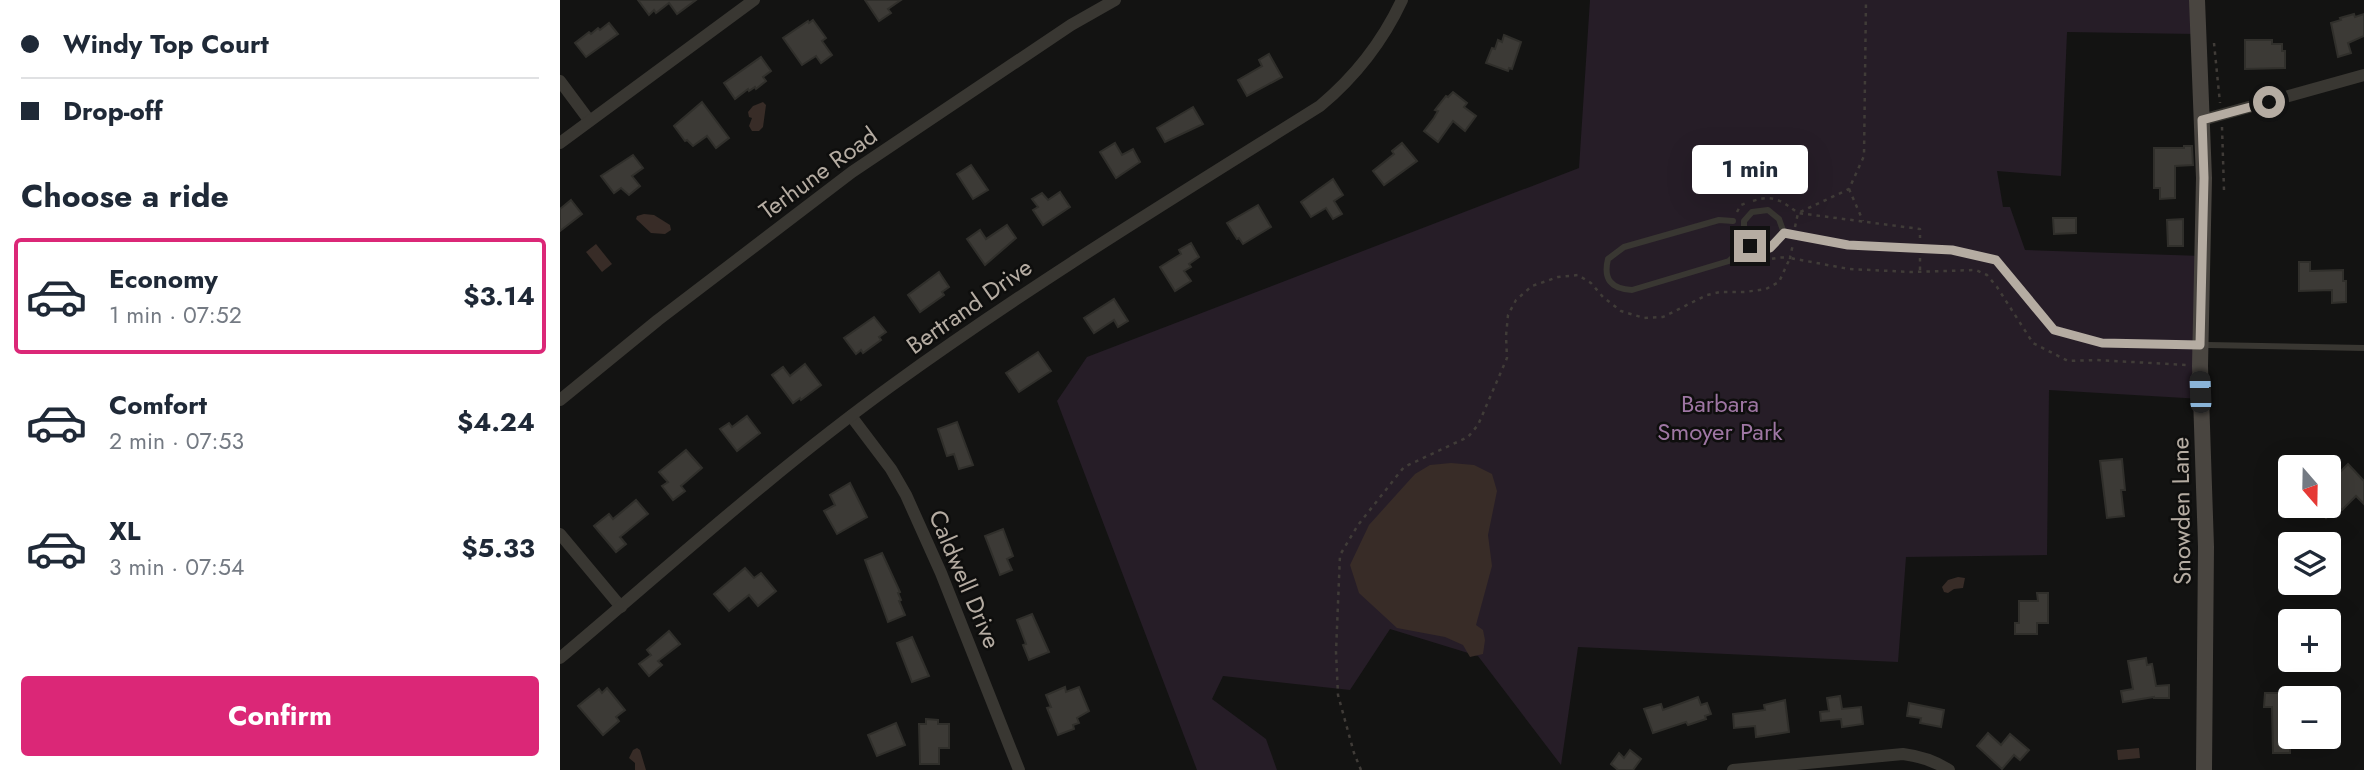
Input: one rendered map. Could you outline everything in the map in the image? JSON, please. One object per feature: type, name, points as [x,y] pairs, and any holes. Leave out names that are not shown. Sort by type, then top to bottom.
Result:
[{"type":"street","points":[[560,143],[754,0]]},
{"type":"street","name":"Terhune Road","points":[[560,400],[658,320],[852,172],[1071,26],[1115,0]]},
{"type":"street","name":"Bertrand Drive","points":[[560,658],[752,495],[851,416],[983,320],[1079,256],[1320,106],[1339,90],[1376,49],[1402,0]]},
{"type":"street","name":"Snowden Lane","points":[[2197,0],[2204,178],[2200,345],[2206,547],[2204,770]]},
{"type":"street","points":[[2202,120],[2364,75]]},
{"type":"street","points":[[560,81],[589,120]]},
{"type":"street","name":"Caldwell Drive","points":[[851,416],[891,469],[906,495],[942,573],[1019,770]]},
{"type":"street","points":[[560,534],[621,607]]},
{"type":"street","points":[[1733,770],[1903,754],[1917,756],[1949,770]]},
{"type":"lane","points":[[1768,210],[1779,219],[1784,233],[1770,248],[1760,249],[1750,246],[1744,233],[1744,222],[1752,212],[1768,210]]},
{"type":"lane","points":[[1733,221],[1719,220],[1624,247],[1608,258],[1605,270],[1610,283],[1621,289],[1632,290],[1729,261],[1741,250]]},
{"type":"lane","points":[[1784,233],[1848,245],[1952,250],[1996,260],[2054,330],[2102,343],[2364,348]]},
{"type":"path","points":[[1361,770],[1338,695],[1336,652],[1338,563],[1358,525],[1404,467],[1468,437],[1478,425],[1507,358],[1508,315],[1516,300],[1532,286],[1558,277],[1578,275],[1591,283],[1603,298],[1621,311],[1644,318],[1663,317],[1707,295],[1766,289],[1779,282],[1790,258],[1798,213],[1849,189],[1864,156],[1866,0]]},
{"type":"path","points":[[1849,189],[1863,222]]},
{"type":"path","points":[[1790,258],[1849,269],[1912,272],[1976,270],[1987,275],[1997,287],[2033,343],[2068,361],[2200,366]]},
{"type":"green space","name":"Barbara Smoyer Park","points":[[1590,0],[2196,0],[2196,34],[2067,32],[2061,176],[1997,171],[2003,207],[2010,207],[2025,250],[2202,256],[2202,399],[2049,390],[2047,555],[1906,557],[1898,662],[1578,647],[1561,765],[1478,656],[1390,629],[1350,690],[1223,676],[1212,699],[1266,739],[1277,770],[1197,770],[1057,401],[1087,357],[1579,168]]},
{"type":"shaded area","points":[[763,102],[766,105],[763,127],[759,131],[752,131],[749,126],[752,118],[748,112],[753,106]]},
{"type":"shaded area","points":[[644,214],[654,215],[670,225],[671,230],[665,234],[651,233],[636,219]]},
{"type":"shaded area","points":[[596,244],[612,264],[602,272],[586,252]]},
{"type":"shaded area","points":[[1430,465],[1474,465],[1492,474],[1497,491],[1488,535],[1492,566],[1476,625],[1483,630],[1483,654],[1470,657],[1463,645],[1445,637],[1397,628],[1359,593],[1350,565],[1369,525],[1415,474]]},
{"type":"shaded area","points":[[1965,578],[1963,588],[1944,592],[1942,587],[1948,580]]},
{"type":"shaded area","points":[[637,748],[646,770],[635,770],[635,763],[629,758]]},
{"type":"shaded area","points":[[2139,748],[2140,758],[2118,760],[2117,750]]},
{"type":"building","points":[[638,0],[696,0],[677,14],[669,3],[649,15]]},
{"type":"building","points":[[865,0],[901,0],[888,9],[891,13],[879,21]]},
{"type":"building","points":[[2354,14],[2355,17],[2364,14],[2364,36],[2348,43],[2351,53],[2338,57],[2331,23]]},
{"type":"building","points":[[813,20],[826,38],[822,41],[832,55],[821,63],[816,56],[802,65],[783,38]]},
{"type":"building","points":[[609,23],[618,34],[586,57],[575,43],[589,32],[591,34],[598,28],[600,30]]},
{"type":"building","points":[[1504,35],[1521,42],[1512,69],[1509,68],[1508,71],[1486,63],[1492,48],[1495,49],[1498,40],[1502,42]]},
{"type":"building","points":[[2245,40],[2272,40],[2272,44],[2282,44],[2282,51],[2285,51],[2285,68],[2245,69]]},
{"type":"building","points":[[1269,54],[1282,77],[1247,96],[1238,80],[1262,66],[1259,60]]},
{"type":"building","points":[[761,57],[771,71],[763,77],[766,81],[756,89],[748,89],[735,99],[724,83]]},
{"type":"building","points":[[1453,92],[1467,103],[1464,107],[1476,116],[1465,131],[1453,121],[1438,142],[1424,131],[1438,111],[1435,110],[1446,96]]},
{"type":"building","points":[[702,102],[729,138],[716,148],[707,136],[693,146],[685,141],[674,126]]},
{"type":"building","points":[[1193,107],[1203,124],[1165,142],[1157,128]]},
{"type":"building","points":[[1115,143],[1122,155],[1133,149],[1140,162],[1116,178],[1100,152]]},
{"type":"building","points":[[1402,143],[1417,161],[1384,185],[1373,171],[1394,154],[1392,151]]},
{"type":"building","points":[[2192,146],[2193,165],[2175,166],[2175,198],[2160,199],[2160,188],[2154,188],[2154,148]]},
{"type":"building","points":[[633,155],[643,168],[632,176],[640,186],[629,195],[621,188],[614,193],[601,176]]},
{"type":"building","points":[[971,165],[988,190],[973,199],[957,174]]},
{"type":"building","points":[[1333,179],[1343,195],[1334,201],[1342,214],[1333,219],[1326,208],[1311,217],[1301,202]]},
{"type":"building","points":[[1060,192],[1070,207],[1043,225],[1033,210],[1038,207],[1032,199],[1042,193],[1048,200]]},
{"type":"building","points":[[571,200],[582,214],[560,231],[560,209]]},
{"type":"building","points":[[1258,205],[1271,227],[1243,244],[1227,223]]},
{"type":"building","points":[[2053,218],[2076,218],[2076,233],[2054,234]]},
{"type":"building","points":[[2183,219],[2183,246],[2168,246],[2167,220]]},
{"type":"building","points":[[1007,225],[1016,238],[985,265],[967,239],[980,230],[986,239]]},
{"type":"building","points":[[1191,243],[1199,257],[1184,271],[1191,281],[1175,291],[1160,267],[1181,254],[1179,250]]},
{"type":"building","points":[[2299,262],[2310,262],[2310,271],[2343,270],[2346,302],[2332,303],[2332,290],[2299,291]]},
{"type":"building","points":[[939,272],[949,287],[942,292],[944,295],[920,312],[908,295]]},
{"type":"building","points":[[1114,299],[1128,321],[1118,327],[1114,320],[1094,333],[1084,318]]},
{"type":"building","points":[[874,317],[886,332],[879,337],[881,340],[863,353],[861,350],[856,354],[844,338]]},
{"type":"building","points":[[1038,352],[1051,371],[1019,392],[1006,373]]},
{"type":"building","points":[[805,364],[821,385],[793,403],[772,375],[783,367],[790,376]]},
{"type":"building","points":[[747,416],[760,433],[737,451],[720,429],[729,423],[732,427]]},
{"type":"building","points":[[957,422],[973,465],[959,469],[954,454],[947,456],[938,429]]},
{"type":"building","points":[[686,450],[702,468],[681,486],[685,491],[673,500],[662,486],[668,482],[659,472]]},
{"type":"building","points":[[2122,459],[2124,516],[2107,518],[2100,461]]},
{"type":"building","points":[[2348,464],[2364,481],[2364,504],[2356,496],[2342,510],[2342,470]]},
{"type":"building","points":[[850,483],[867,517],[837,534],[824,511],[835,505],[830,495]]},
{"type":"building","points":[[636,500],[648,514],[620,537],[626,544],[616,552],[594,526],[609,514],[613,519]]},
{"type":"building","points":[[1003,529],[1013,556],[1007,559],[1012,570],[1000,575],[985,536]]},
{"type":"building","points":[[882,553],[900,592],[899,601],[905,615],[888,622],[865,560]]},
{"type":"building","points":[[745,568],[754,578],[761,573],[776,591],[758,606],[749,595],[729,611],[714,594]]},
{"type":"building","points":[[2037,593],[2048,593],[2048,623],[2037,623],[2037,634],[2015,634],[2015,623],[2019,623],[2019,601],[2038,601]]},
{"type":"building","points":[[1032,614],[1049,652],[1029,660],[1017,620]]},
{"type":"building","points":[[669,631],[680,644],[658,661],[662,665],[649,676],[639,664],[651,655],[647,650]]},
{"type":"building","points":[[912,637],[929,676],[912,682],[897,643]]},
{"type":"building","points":[[2146,658],[2147,665],[2152,664],[2156,686],[2169,685],[2169,698],[2154,697],[2123,702],[2121,691],[2133,689],[2128,661]]},
{"type":"building","points":[[1065,687],[1066,692],[1079,687],[1089,711],[1077,718],[1079,723],[1073,725],[1074,729],[1058,735],[1047,708],[1051,707],[1046,695]]},
{"type":"building","points":[[607,688],[625,710],[616,717],[619,721],[603,735],[578,706],[599,689],[602,693]]},
{"type":"building","points":[[2265,693],[2278,693],[2278,749],[2290,749],[2290,753],[2273,753],[2272,707],[2264,707]]},
{"type":"building","points":[[1840,696],[1842,709],[1861,707],[1863,724],[1842,727],[1841,719],[1821,721],[1820,712],[1829,711],[1827,698]]},
{"type":"building","points":[[1698,697],[1701,705],[1707,703],[1711,714],[1705,716],[1706,719],[1688,725],[1686,722],[1653,733],[1644,709],[1661,704],[1663,710]]},
{"type":"building","points":[[1785,700],[1789,732],[1756,737],[1755,726],[1734,728],[1733,714],[1765,710],[1764,705]]},
{"type":"building","points":[[1909,703],[1944,710],[1941,727],[1920,723],[1921,718],[1907,716]]},
{"type":"building","points":[[926,719],[938,720],[938,724],[949,724],[949,748],[939,748],[939,764],[920,764],[919,724],[926,724]]},
{"type":"building","points":[[896,723],[905,745],[877,756],[868,735]]},
{"type":"building","points":[[1988,733],[2001,745],[2010,734],[2029,750],[2020,760],[2014,755],[2002,769],[1977,746]]},
{"type":"building","points":[[1630,750],[1641,759],[1633,770],[1618,770],[1611,764],[1619,753],[1624,758]]},
{"type":"route","points":[[1750,246],[1770,248],[1784,233],[1848,245],[1952,250],[1996,260],[2054,330],[2102,343],[2200,345],[2204,178],[2202,120],[2269,102]]}]
